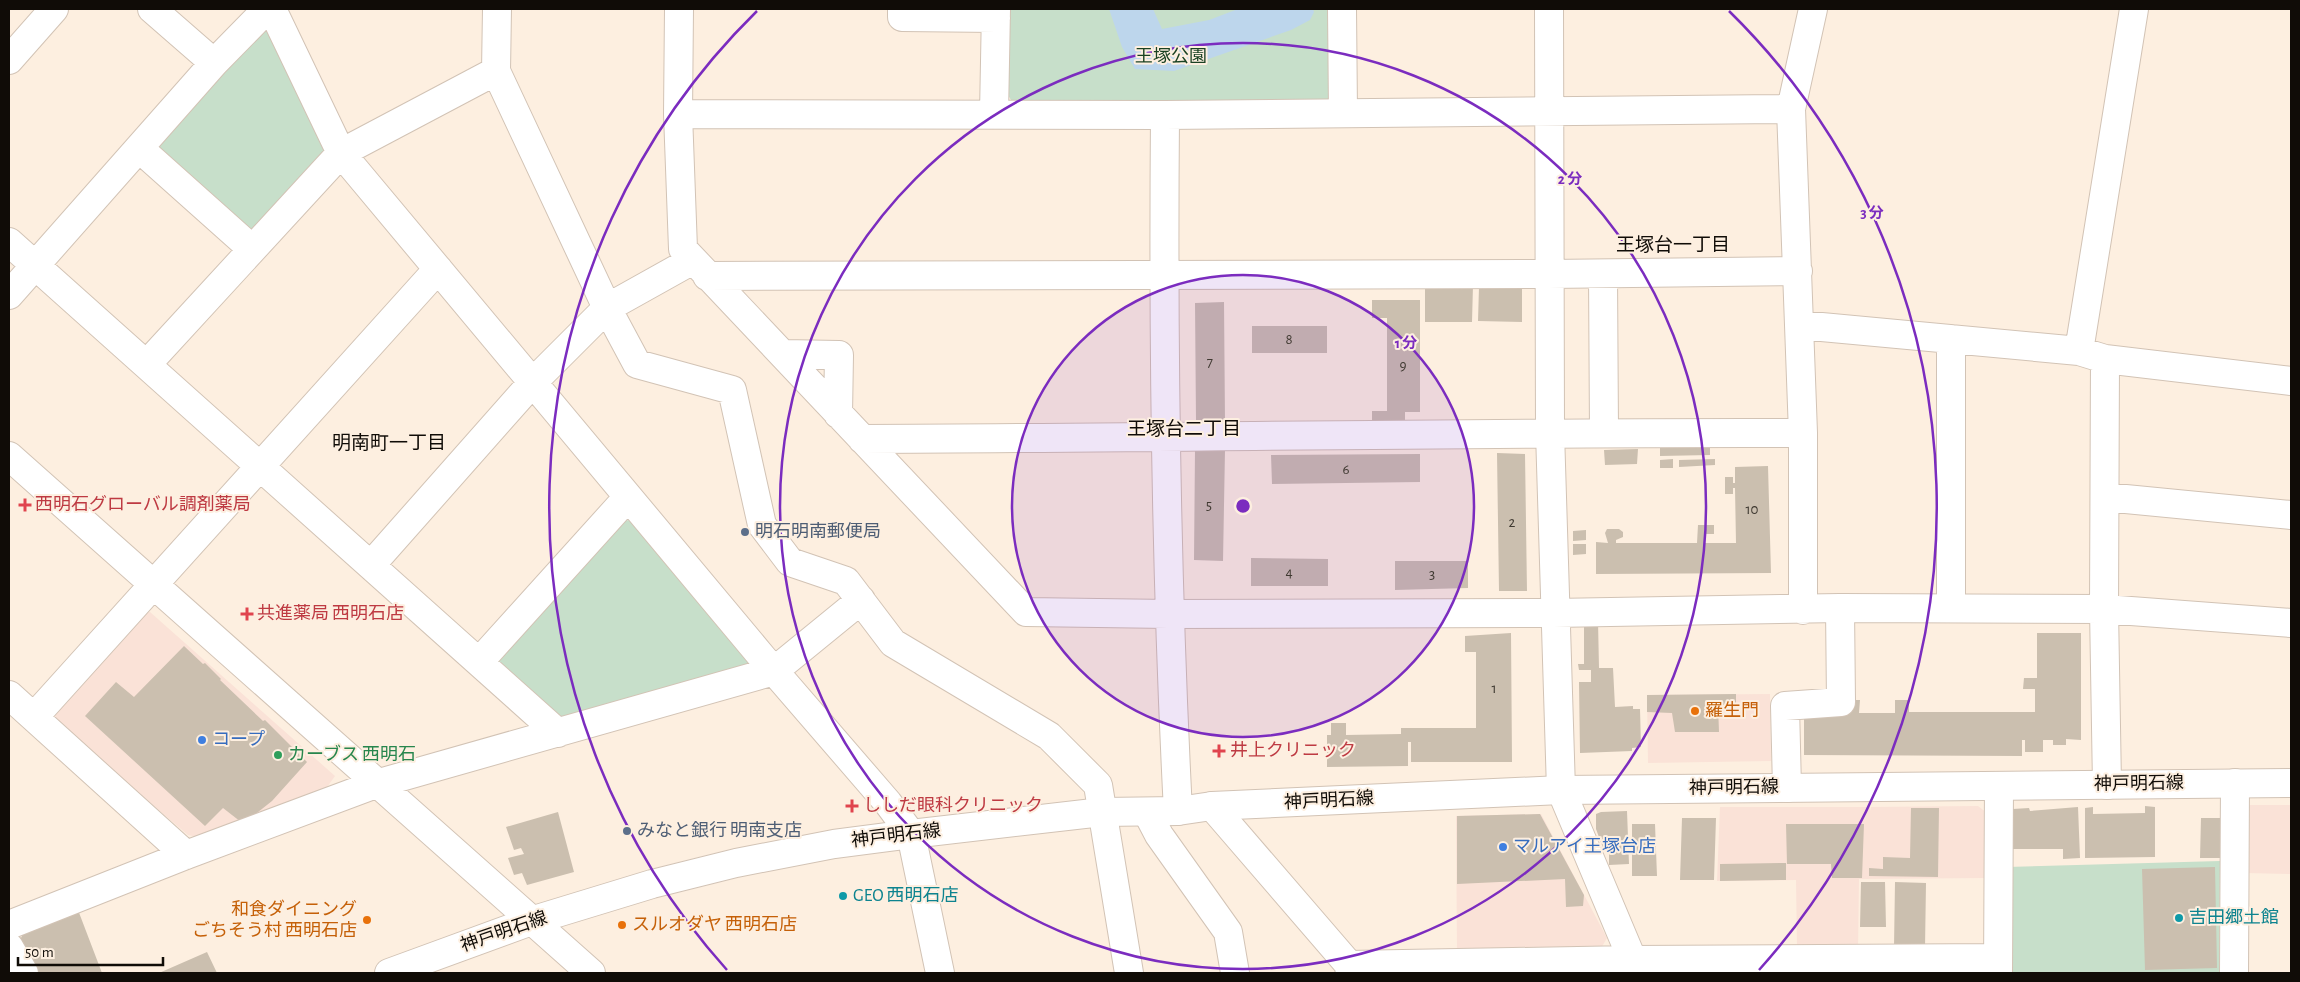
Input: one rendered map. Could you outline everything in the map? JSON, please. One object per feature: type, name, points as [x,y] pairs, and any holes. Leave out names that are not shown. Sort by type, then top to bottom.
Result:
[{"type":"street","points":[[9,60],[54,9]]},
{"type":"street","points":[[152,9],[214,63]]},
{"type":"street","points":[[9,295],[214,63],[267,9]]},
{"type":"street","points":[[272,9],[340,153],[774,671],[888,802],[912,834],[940,973]]},
{"type":"street","points":[[497,9],[496,71],[607,308],[637,364],[732,390],[762,525],[790,562],[846,580],[893,643],[1049,736],[1098,785],[1129,973]]},
{"type":"street","points":[[679,9],[678,114],[683,249],[1026,612],[1169,614],[1554,613],[1840,608],[2104,609],[2291,624]]},
{"type":"street","points":[[902,9],[902,17],[996,14],[994,114]]},
{"type":"street","points":[[1342,9],[1342,112]]},
{"type":"street","points":[[1549,9],[1550,432],[1554,613],[1561,790],[1635,966]]},
{"type":"street","points":[[1803,610],[1803,433],[1791,109],[1812,9]]},
{"type":"street","points":[[2079,351],[2134,9]]},
{"type":"street","points":[[147,364],[340,153],[496,71]]},
{"type":"street","points":[[678,114],[1166,115],[1791,109]]},
{"type":"street","points":[[1166,115],[1164,276],[1169,614],[1178,811]]},
{"type":"street","points":[[140,149],[252,249]]},
{"type":"street","points":[[9,242],[260,464],[558,733]]},
{"type":"street","points":[[34,716],[438,268]]},
{"type":"street","points":[[371,565],[533,382],[607,308],[700,268],[1164,276],[1798,271]]},
{"type":"street","points":[[1603,274],[1604,432]]},
{"type":"street","points":[[1800,325],[2079,351],[2105,359],[2291,381]]},
{"type":"street","points":[[1951,339],[1951,608]]},
{"type":"street","points":[[783,354],[839,355],[838,414]]},
{"type":"street","points":[[2105,359],[2104,609],[2107,785]]},
{"type":"street","points":[[862,438],[1166,438],[1550,432],[1803,433]]},
{"type":"street","points":[[9,456],[376,784],[534,920],[591,973]]},
{"type":"street","points":[[479,662],[628,497]]},
{"type":"street","points":[[2105,497],[2291,515]]},
{"type":"street","points":[[9,925],[186,855],[376,784],[774,671],[861,600]]},
{"type":"street","points":[[1787,788],[1785,706],[1841,702],[1840,608]]},
{"type":"street","points":[[9,695],[186,855]]},
{"type":"street","points":[[2234,973],[2235,783]]},
{"type":"street","name":"神戸明石線","points":[[389,973],[534,920],[652,884],[736,863],[834,844],[1102,812],[1178,811],[1212,806],[1561,790],[2291,783]]},
{"type":"street","points":[[1212,806],[1352,969],[1635,966],[1998,966],[1999,786]]},
{"type":"street","points":[[1147,812],[1159,835],[1228,932],[1235,973]]},
{"type":"street","points":[[9,947],[24,973]]},
{"type":"shaded area","points":[[150,612],[335,776],[320,797],[206,839],[188,835],[55,722],[56,707],[138,613]]},
{"type":"shaded area","points":[[1770,694],[1771,761],[1648,763],[1647,695]]},
{"type":"shaded area","points":[[2244,805],[2291,805],[2291,874],[2245,873]]},
{"type":"shaded area","points":[[1978,806],[1987,813],[1987,878],[1859,879],[1858,952],[1797,949],[1796,880],[1717,881],[1720,807],[1870,807],[1870,811],[1871,807]]},
{"type":"shaded area","points":[[1541,814],[1607,938],[1600,950],[1457,953],[1456,816]]},
{"type":"green space","name":"王塚公園","points":[[1005,9],[1336,9],[1336,93],[1323,105],[1014,105],[1005,90]]},
{"type":"green space","points":[[269,24],[327,145],[324,158],[253,235],[156,146],[263,25]]},
{"type":"green space","points":[[631,520],[750,664],[566,722],[499,667],[497,657],[620,521]]},
{"type":"green space","points":[[2220,861],[2219,973],[2008,973],[2007,867]]},
{"type":"water","points":[[1109,9],[1153,9],[1162,29],[1209,20],[1238,9],[1313,9],[1314,12],[1310,20],[1291,30],[1174,71],[1135,69],[1122,47]]},
{"type":"building","points":[[1425,285],[1473,285],[1472,322],[1425,322]]},
{"type":"building","points":[[1479,287],[1522,288],[1522,322],[1478,321]]},
{"type":"building","points":[[1372,300],[1420,300],[1420,412],[1405,412],[1405,423],[1372,423],[1372,411],[1387,411],[1387,318],[1372,318]]},
{"type":"building","points":[[1224,302],[1225,422],[1196,421],[1195,303]]},
{"type":"building","points":[[1252,326],[1327,326],[1327,353],[1252,353]]},
{"type":"building","points":[[1660,446],[1710,446],[1710,455],[1660,456]]},
{"type":"building","points":[[1638,449],[1637,464],[1605,465],[1604,450]]},
{"type":"building","points":[[1195,450],[1225,450],[1223,561],[1194,560]]},
{"type":"building","points":[[1497,453],[1525,454],[1527,591],[1499,591]]},
{"type":"building","points":[[1420,454],[1420,482],[1272,484],[1271,455]]},
{"type":"building","points":[[1673,459],[1673,468],[1660,468],[1660,460]]},
{"type":"building","points":[[1715,459],[1715,465],[1679,467],[1679,460]]},
{"type":"building","points":[[1768,466],[1771,573],[1596,574],[1596,542],[1608,543],[1605,533],[1607,529],[1619,529],[1623,532],[1623,537],[1616,540],[1616,543],[1697,543],[1698,525],[1714,525],[1714,534],[1704,534],[1705,543],[1736,543],[1735,488],[1733,488],[1733,494],[1725,494],[1725,477],[1733,477],[1733,483],[1735,483],[1735,467]]},
{"type":"building","points":[[1586,530],[1586,540],[1573,541],[1573,531]]},
{"type":"building","points":[[1573,544],[1586,544],[1586,554],[1573,555]]},
{"type":"building","points":[[1251,558],[1328,559],[1328,586],[1251,586]]},
{"type":"building","points":[[1395,561],[1468,561],[1468,588],[1395,590]]},
{"type":"building","points":[[1584,621],[1598,621],[1599,668],[1613,668],[1615,707],[1633,706],[1633,709],[1640,709],[1641,747],[1632,748],[1632,751],[1580,753],[1579,682],[1591,682],[1591,670],[1579,670],[1578,664],[1584,664]]},
{"type":"building","points":[[1511,633],[1512,762],[1411,762],[1411,742],[1408,742],[1408,766],[1327,767],[1327,735],[1331,735],[1331,723],[1346,723],[1346,735],[1401,734],[1401,728],[1476,728],[1476,652],[1465,652],[1465,636]]},
{"type":"building","points":[[2037,633],[2081,633],[2081,740],[2066,739],[2066,745],[2053,745],[2053,740],[2043,740],[2043,752],[2025,752],[2025,740],[2022,740],[2022,756],[1804,755],[1804,713],[1846,700],[1860,700],[1859,713],[1895,713],[1895,700],[1909,700],[1909,712],[2035,712],[2035,689],[2023,689],[2024,678],[2037,678]]},
{"type":"building","points":[[184,646],[203,664],[205,663],[220,680],[263,721],[265,720],[307,762],[272,801],[253,816],[241,822],[223,808],[205,826],[85,716],[116,682],[134,697]]},
{"type":"building","points":[[1736,694],[1736,705],[1718,705],[1719,732],[1675,732],[1672,713],[1647,712],[1647,695]]},
{"type":"building","points":[[2145,806],[2155,807],[2155,857],[2085,858],[2085,808],[2093,807],[2093,814],[2145,813]]},
{"type":"building","points":[[2078,807],[2080,858],[2063,859],[2063,849],[2009,849],[2008,814],[2013,809],[2029,808],[2030,811]]},
{"type":"building","points":[[1911,808],[1939,808],[1938,877],[1869,876],[1869,868],[1883,869],[1883,857],[1910,858]]},
{"type":"building","points":[[1627,811],[1629,864],[1609,865],[1609,848],[1603,848],[1596,829],[1596,814],[1601,812]]},
{"type":"building","points":[[558,812],[574,872],[527,885],[522,873],[514,875],[508,858],[524,854],[521,848],[514,850],[506,827]]},
{"type":"building","points":[[1540,814],[1584,895],[1583,906],[1566,907],[1565,879],[1457,884],[1457,816]]},
{"type":"building","points":[[1682,818],[1716,818],[1714,880],[1680,880]]},
{"type":"building","points":[[2201,818],[2223,818],[2223,858],[2200,858]]},
{"type":"building","points":[[1632,824],[1655,824],[1657,876],[1632,876]]},
{"type":"building","points":[[1786,824],[1864,824],[1862,878],[1832,878],[1831,864],[1787,864]]},
{"type":"building","points":[[1786,863],[1786,880],[1720,881],[1720,864]]},
{"type":"building","points":[[2215,867],[2217,968],[2145,970],[2142,869]]},
{"type":"building","points":[[1861,882],[1885,882],[1886,927],[1860,927]]},
{"type":"building","points":[[1895,882],[1926,883],[1925,948],[1894,947]]},
{"type":"building","points":[[78,910],[102,973],[34,972],[16,939],[22,937],[20,933]]},
{"type":"building","points":[[207,952],[217,973],[159,973]]},
{"type":"place","name":"西明石グローバル調剤薬局","points":[[25,505]]},
{"type":"place","name":"明石明南郵便局","points":[[745,532]]},
{"type":"place","name":"共進薬局 西明石店","points":[[247,614]]},
{"type":"place","name":"羅生門","points":[[1695,711]]},
{"type":"place","name":"コープ","points":[[202,740]]},
{"type":"place","name":"井上クリニック","points":[[1219,751]]},
{"type":"place","name":"カーブス 西明石","points":[[278,755]]},
{"type":"place","name":"ししだ眼科クリニック","points":[[852,806]]},
{"type":"place","name":"みなと銀行 明南支店","points":[[627,831]]},
{"type":"place","name":"マルアイ王塚台店","points":[[1503,847]]},
{"type":"place","name":"GEO 西明石店","points":[[843,896]]},
{"type":"place","name":"吉田郷土館","points":[[2179,918]]},
{"type":"place","name":"和食ダイニング ごちそう村 西明石店","points":[[367,920]]},
{"type":"place","name":"スルオダヤ 西明石店","points":[[622,925]]},
{"type":"district","name":"王塚台一丁目","points":[[1673,245]]},
{"type":"district","name":"王塚台二丁目","points":[[1184,429]]},
{"type":"district","name":"明南町一丁目","points":[[389,443]]}]
